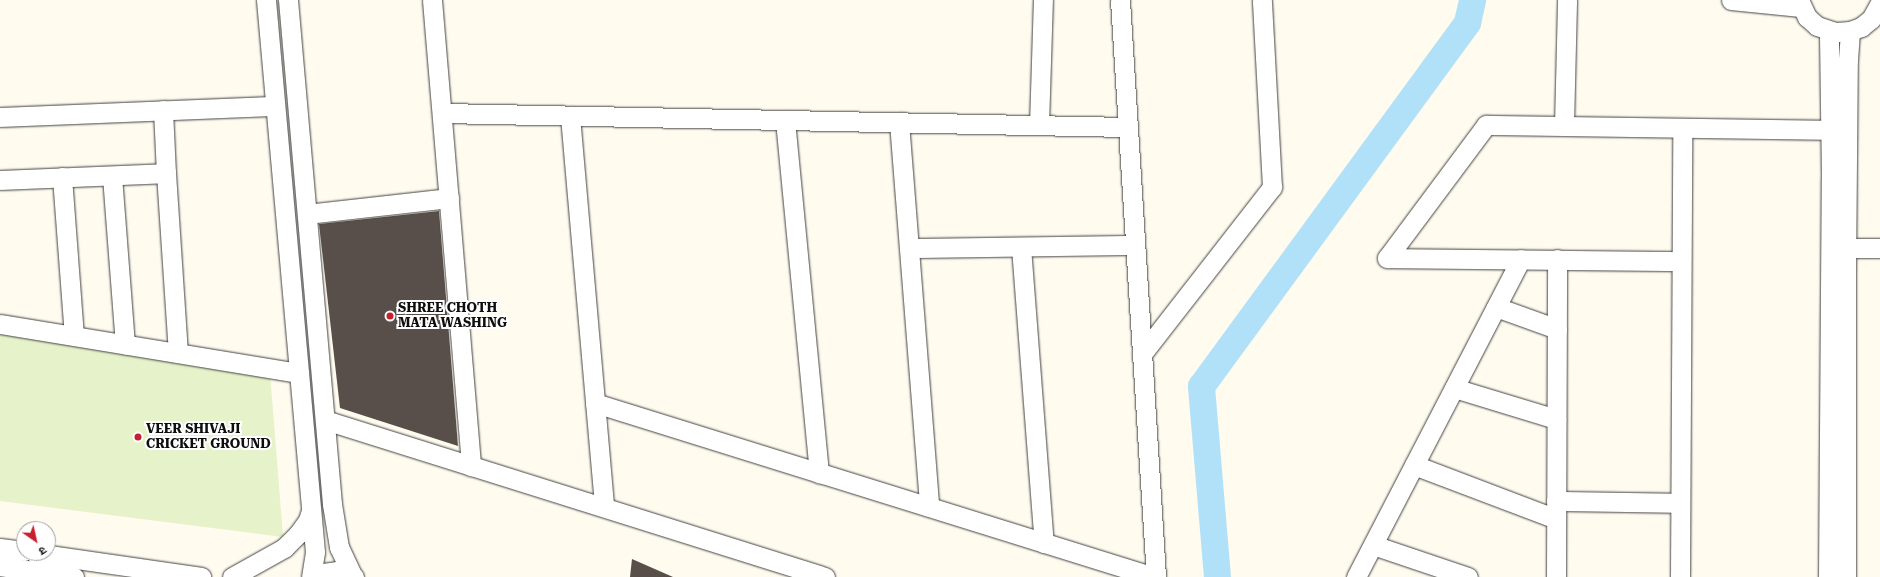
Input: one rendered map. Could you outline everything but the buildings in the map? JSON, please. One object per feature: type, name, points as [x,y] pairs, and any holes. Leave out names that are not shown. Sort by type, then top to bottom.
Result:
[{"type":"street","points":[[266,0],[315,552],[311,577]]},
{"type":"street","points":[[288,0],[332,504],[339,547],[353,576]]},
{"type":"street","points":[[432,0],[471,466]]},
{"type":"street","points":[[1039,125],[1043,0]]},
{"type":"street","points":[[595,403],[1155,577],[1120,0]]},
{"type":"street","points":[[1142,354],[1272,187],[1262,0]]},
{"type":"street","points":[[1564,125],[1567,0]]},
{"type":"street","points":[[1731,0],[1800,3],[1807,17],[1817,26],[1829,31],[1850,31],[1861,27],[1871,19],[1880,3]]},
{"type":"street","points":[[1828,577],[1829,31]]},
{"type":"street","points":[[1846,577],[1846,248],[1850,31]]},
{"type":"street","points":[[0,117],[275,106]]},
{"type":"street","points":[[163,110],[178,353]]},
{"type":"street","points":[[442,113],[1128,127]]},
{"type":"street","points":[[570,116],[604,507]]},
{"type":"street","points":[[784,120],[819,473]]},
{"type":"street","points":[[899,122],[929,507]]},
{"type":"street","points":[[1681,261],[1387,258],[1486,125],[1830,130]]},
{"type":"street","points":[[1680,577],[1682,128]]},
{"type":"street","points":[[0,180],[166,174]]},
{"type":"street","points":[[112,176],[125,344]]},
{"type":"street","points":[[62,177],[74,336]]},
{"type":"street","points":[[307,214],[449,198]]},
{"type":"street","points":[[909,248],[1135,245]]},
{"type":"street","points":[[1021,247],[1044,543]]},
{"type":"street","points":[[1846,248],[1880,248]]},
{"type":"street","points":[[1356,577],[1521,259]]},
{"type":"street","points":[[1556,259],[1556,577]]},
{"type":"street","points":[[1496,307],[1556,329]]},
{"type":"street","points":[[0,324],[299,373]]},
{"type":"street","points":[[1454,388],[1556,419]]},
{"type":"street","points":[[325,420],[825,577]]},
{"type":"street","points":[[1414,465],[1556,510],[1680,503]]},
{"type":"street","points":[[232,577],[284,548],[298,534],[308,520],[311,511]]},
{"type":"street","points":[[1372,545],[1468,577]]},
{"type":"street","points":[[0,548],[16,550]]},
{"type":"street","points":[[56,556],[201,577]]},
{"type":"street","points":[[0,566],[74,577]]},
{"type":"street","points":[[315,577],[323,573],[338,571],[353,576]]},
{"type":"green space","name":"VEER SHIVAJI CRICKET GROUND","points":[[0,331],[270,373],[283,537],[0,501]]},
{"type":"waterway","points":[[1217,577],[1201,386],[1467,22],[1472,0]]},
{"type":"place","name":"SHREE CHOTH MATA WASHING","points":[[390,316]]},
{"type":"place","name":"VEER SHIVAJI CRICKET GROUND","points":[[138,437]]}]
